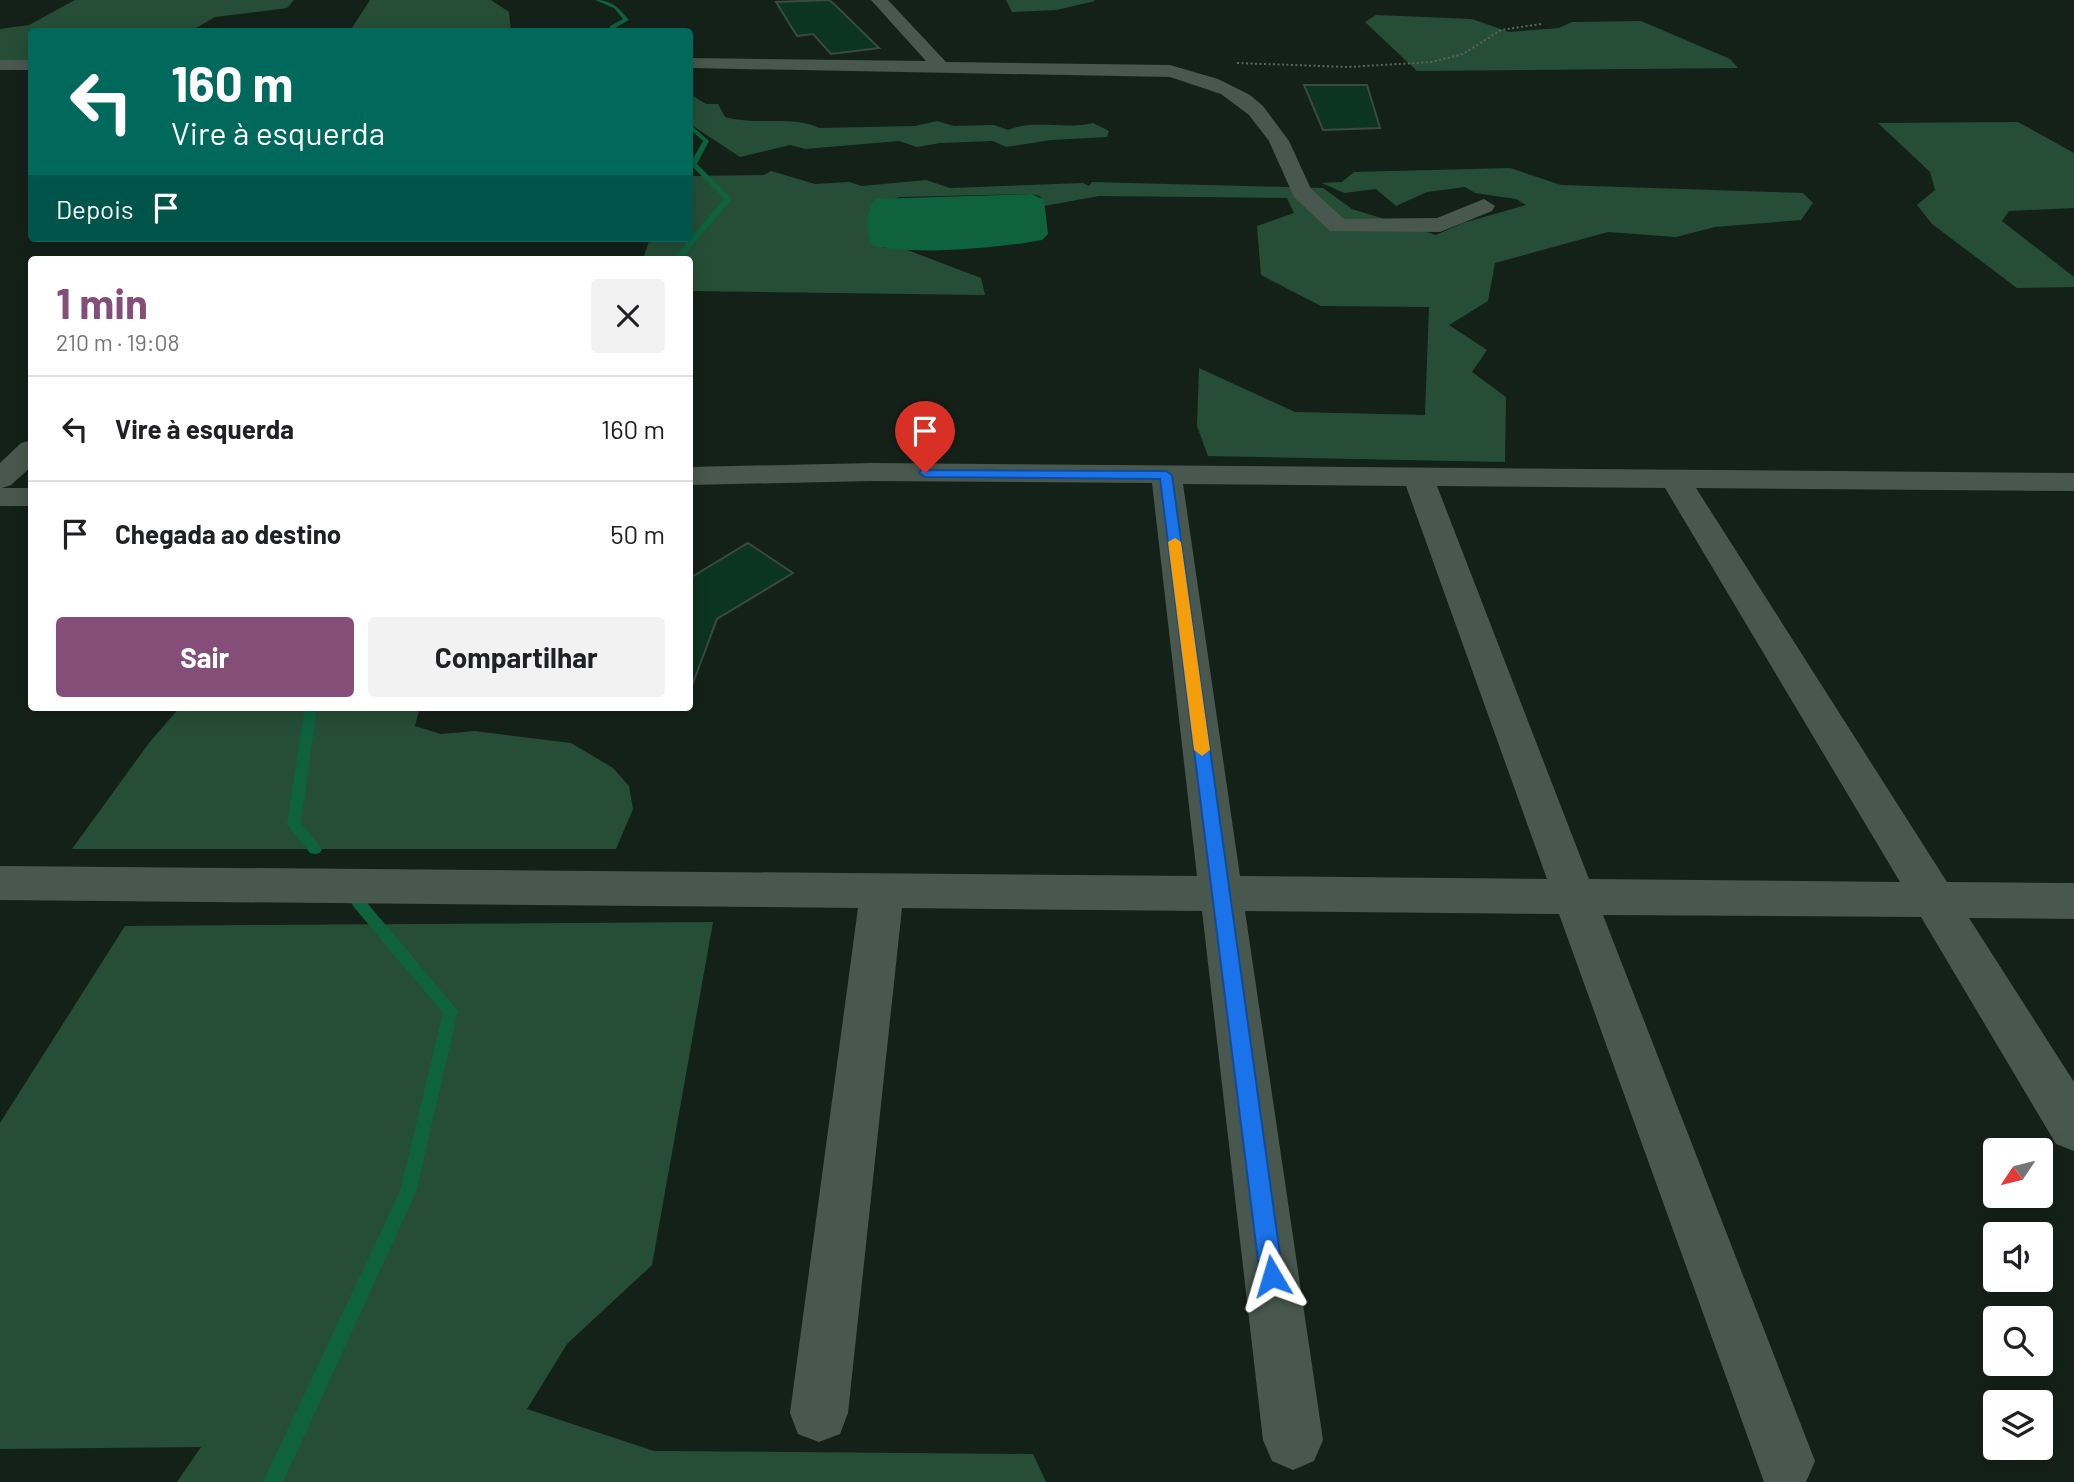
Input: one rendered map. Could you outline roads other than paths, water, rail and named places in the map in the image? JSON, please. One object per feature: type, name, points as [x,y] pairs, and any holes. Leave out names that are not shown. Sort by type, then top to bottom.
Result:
[{"type":"street","points":[[879,0],[943,69]]},
{"type":"street","points":[[693,63],[943,69],[1122,68],[1170,71],[1205,78],[1237,92],[1257,111],[1287,157],[1303,193],[1338,226],[1440,225],[1484,206]]},
{"type":"street","points":[[0,65],[28,65]]},
{"type":"street","points":[[0,479],[28,453]]},
{"type":"street","points":[[693,476],[872,472],[2074,482]]},
{"type":"street","points":[[1166,475],[1293,1440]]},
{"type":"street","points":[[1418,477],[1785,1461]]},
{"type":"street","points":[[1675,479],[2074,1127]]},
{"type":"street","points":[[0,497],[28,497]]},
{"type":"street","points":[[0,883],[2074,901]]},
{"type":"street","points":[[819,1413],[882,890]]},
{"type":"waterway","points":[[598,0],[616,7],[626,20],[612,28]]},
{"type":"waterway","points":[[693,129],[706,141],[693,164]]},
{"type":"waterway","points":[[693,164],[728,199],[693,240]]},
{"type":"waterway","points":[[680,256],[691,242]]},
{"type":"waterway","points":[[310,711],[294,824],[315,849]]},
{"type":"waterway","points":[[273,1482],[408,1192],[451,1011],[358,902]]}]
